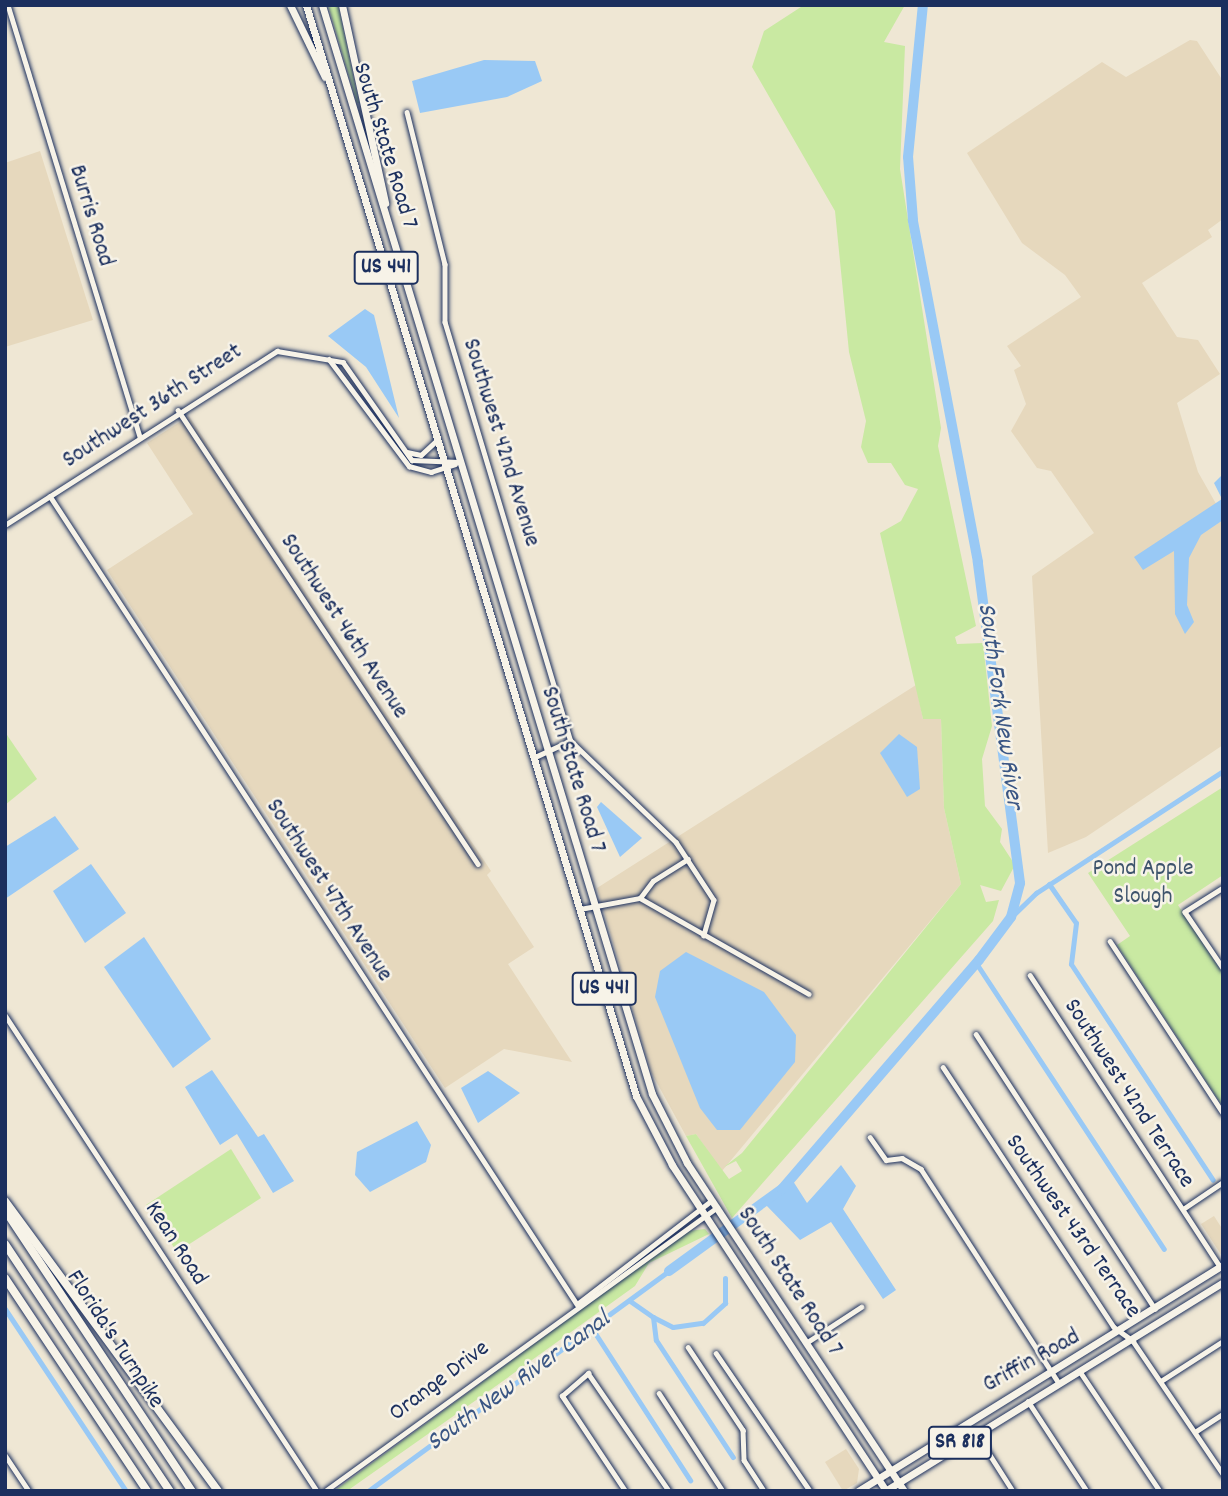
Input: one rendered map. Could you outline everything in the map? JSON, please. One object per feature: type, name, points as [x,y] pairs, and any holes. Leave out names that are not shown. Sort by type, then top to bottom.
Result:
[{"type":"highway","points":[[5,1201],[218,1491]]},
{"type":"highway","name":"Florida's Turnpike","points":[[5,1210],[192,1491]]},
{"type":"highway","name":"Florida's Turnpike","points":[[5,1244],[170,1491]]},
{"type":"highway","points":[[5,1278],[147,1491]]},
{"type":"main road","points":[[290,5],[335,96]]},
{"type":"main road","name":"South State Road 7","points":[[306,5],[623,1055],[653,1131],[886,1491]]},
{"type":"main road","name":"South State Road 7","points":[[322,5],[644,1073],[671,1134],[714,1204],[904,1491]]},
{"type":"main road","points":[[342,7],[394,248]]},
{"type":"main road","points":[[488,607],[507,622]]},
{"type":"main road","points":[[623,1055],[644,1073]]},
{"type":"main road","name":"Griffin Road","points":[[858,1491],[1052,1371],[1122,1333],[1221,1266]]},
{"type":"main road","name":"Griffin Road","points":[[886,1491],[1027,1400],[1081,1373],[1223,1282]]},
{"type":"main road","points":[[781,1331],[806,1343]]},
{"type":"street","name":"Burris Road","points":[[8,5],[139,436]]},
{"type":"street","name":"Southwest 42nd Avenue","points":[[407,111],[445,264],[445,322],[571,741]]},
{"type":"street","name":"Southwest 36th Street","points":[[5,525],[178,410],[276,351],[328,358],[350,368],[377,405],[404,450]]},
{"type":"street","points":[[328,358],[363,399],[409,466],[446,466],[459,462]]},
{"type":"street","points":[[363,399],[377,405]]},
{"type":"street","name":"Southwest 46th Avenue","points":[[178,410],[478,864]]},
{"type":"street","points":[[404,450],[421,455],[438,439]]},
{"type":"street","points":[[404,450],[418,462],[446,466]]},
{"type":"street","name":"Southwest 47th Avenue","points":[[50,496],[577,1304]]},
{"type":"street","points":[[534,758],[571,741],[659,822],[688,859],[714,900],[704,936]]},
{"type":"street","points":[[640,898],[653,881],[688,859]]},
{"type":"street","points":[[1223,888],[1185,912],[1223,968]]},
{"type":"street","points":[[579,909],[640,898],[809,994]]},
{"type":"street","points":[[1110,941],[1223,1113]]},
{"type":"street","name":"Southwest 42nd Terrace","points":[[1030,975],[1221,1266]]},
{"type":"street","name":"Kean Road","points":[[5,1015],[317,1491]]},
{"type":"street","points":[[976,1034],[1156,1310]]},
{"type":"street","name":"Southwest 43rd Terrace","points":[[943,1067],[1122,1333],[1133,1341],[1223,1474]]},
{"type":"street","points":[[870,1137],[886,1160],[902,1158],[921,1169],[1059,1384]]},
{"type":"street","points":[[1182,1209],[1223,1182]]},
{"type":"street","name":"Orange Drive","points":[[577,1304],[636,1265],[714,1204]]},
{"type":"street","name":"Orange Drive","points":[[325,1491],[577,1304],[641,1251],[703,1212]]},
{"type":"street","points":[[636,1265],[641,1251]]},
{"type":"street","points":[[806,1343],[862,1307]]},
{"type":"street","points":[[1161,1381],[1223,1341]]},
{"type":"street","points":[[688,1347],[743,1430],[744,1460],[764,1491]]},
{"type":"street","points":[[716,1353],[810,1491]]},
{"type":"street","points":[[625,1491],[562,1396],[592,1373],[670,1491]]},
{"type":"street","points":[[1081,1373],[1160,1491]]},
{"type":"street","points":[[659,1393],[723,1491]]},
{"type":"street","points":[[1027,1400],[1087,1491]]},
{"type":"street","points":[[1195,1432],[1223,1414]]},
{"type":"street","points":[[975,1433],[1013,1491]]},
{"type":"street","points":[[5,1455],[29,1491]]},
{"type":"shaded area","points":[[1190,40],[1197,41],[1223,81],[1223,219],[1208,230],[1212,237],[1142,283],[1177,337],[1198,340],[1220,374],[1177,403],[1198,472],[1223,516],[1223,745],[1086,837],[1048,853],[1032,576],[1094,533],[1051,471],[1037,468],[1011,431],[1026,404],[1014,370],[1021,366],[1007,346],[1081,297],[1065,275],[1022,243],[967,153],[1102,62],[1126,77]]},
{"type":"shaded area","points":[[40,151],[93,320],[5,347],[5,163]]},
{"type":"shaded area","points":[[189,416],[491,871],[487,875],[534,947],[508,964],[572,1062],[504,1049],[445,1088],[107,570],[193,514],[147,443]]},
{"type":"shaded area","points":[[916,685],[923,719],[941,719],[944,808],[961,884],[722,1171],[696,1134],[686,1136],[651,1072],[597,888]]},
{"type":"shaded area","points":[[1214,1216],[1223,1230],[1222,1256],[1201,1224]]},
{"type":"shaded area","points":[[846,1449],[859,1469],[857,1483],[843,1491],[825,1462]]},
{"type":"green space","points":[[328,5],[338,5],[359,103],[357,103]]},
{"type":"green space","points":[[804,5],[905,5],[884,42],[905,46],[900,169],[941,428],[938,446],[976,626],[955,637],[957,644],[983,643],[992,726],[982,759],[985,806],[1002,829],[1000,842],[1015,865],[1001,891],[980,885],[986,902],[999,900],[993,921],[732,1218],[686,1136],[696,1134],[729,1179],[742,1171],[736,1161],[724,1167],[742,1153],[961,884],[944,808],[941,719],[923,719],[880,533],[901,521],[918,489],[905,485],[891,463],[868,463],[861,447],[866,421],[849,352],[835,211],[752,67],[764,31]]},
{"type":"green space","points":[[5,732],[37,779],[5,805]]},
{"type":"green space","name":"Pond Apple Slough","points":[[1223,787],[1223,875],[1178,905],[1223,974],[1223,1107],[1117,945],[1130,936],[1088,873]]},
{"type":"green space","points":[[231,1149],[261,1198],[177,1252],[146,1205]]},
{"type":"green space","points":[[705,1229],[709,1234],[649,1263],[635,1286],[489,1391],[347,1491],[334,1491],[688,1231]]},
{"type":"water","points":[[484,60],[535,61],[542,81],[507,97],[420,113],[412,81]]},
{"type":"water","points":[[365,309],[374,315],[399,418],[366,367],[328,336]]},
{"type":"water","points":[[1223,474],[1223,520],[1201,535],[1189,558],[1187,605],[1194,622],[1185,634],[1175,614],[1174,551],[1143,570],[1134,557],[1222,499],[1214,483]]},
{"type":"water","points":[[899,734],[917,747],[920,789],[907,797],[880,753]]},
{"type":"water","points":[[601,802],[642,838],[620,857],[597,807]]},
{"type":"water","points":[[55,816],[79,849],[5,899],[5,847]]},
{"type":"water","points":[[91,864],[126,913],[85,943],[53,891]]},
{"type":"water","points":[[144,937],[211,1039],[173,1068],[104,967]]},
{"type":"water","points":[[686,952],[764,992],[796,1035],[795,1062],[740,1130],[717,1130],[700,1108],[655,997],[660,971]]},
{"type":"water","points":[[212,1070],[258,1137],[264,1134],[294,1181],[273,1193],[237,1134],[220,1145],[185,1087]]},
{"type":"water","points":[[488,1071],[520,1093],[478,1123],[461,1088]]},
{"type":"water","points":[[417,1121],[431,1145],[426,1162],[370,1192],[355,1175],[357,1152]]},
{"type":"water","points":[[841,1165],[856,1186],[843,1209],[896,1290],[883,1299],[831,1222],[800,1240],[765,1204],[793,1181],[807,1203]]},
{"type":"waterway","name":"South Fork New River","points":[[669,1271],[782,1189],[979,960],[1011,917],[1020,883],[978,562],[913,220],[908,157],[923,5]]},
{"type":"waterway","points":[[1011,917],[1036,893],[1223,771]]},
{"type":"waterway","points":[[1049,884],[1076,923],[1071,964],[1213,1180]]},
{"type":"waterway","points":[[976,963],[1164,1249]]},
{"type":"waterway","name":"South New River Canal","points":[[368,1491],[669,1271]]},
{"type":"waterway","points":[[653,1317],[673,1327],[703,1323],[725,1303],[725,1278]]},
{"type":"waterway","points":[[630,1301],[653,1317],[656,1340],[733,1457]]},
{"type":"waterway","points":[[5,1309],[126,1491]]},
{"type":"waterway","points":[[593,1330],[690,1480]]}]
